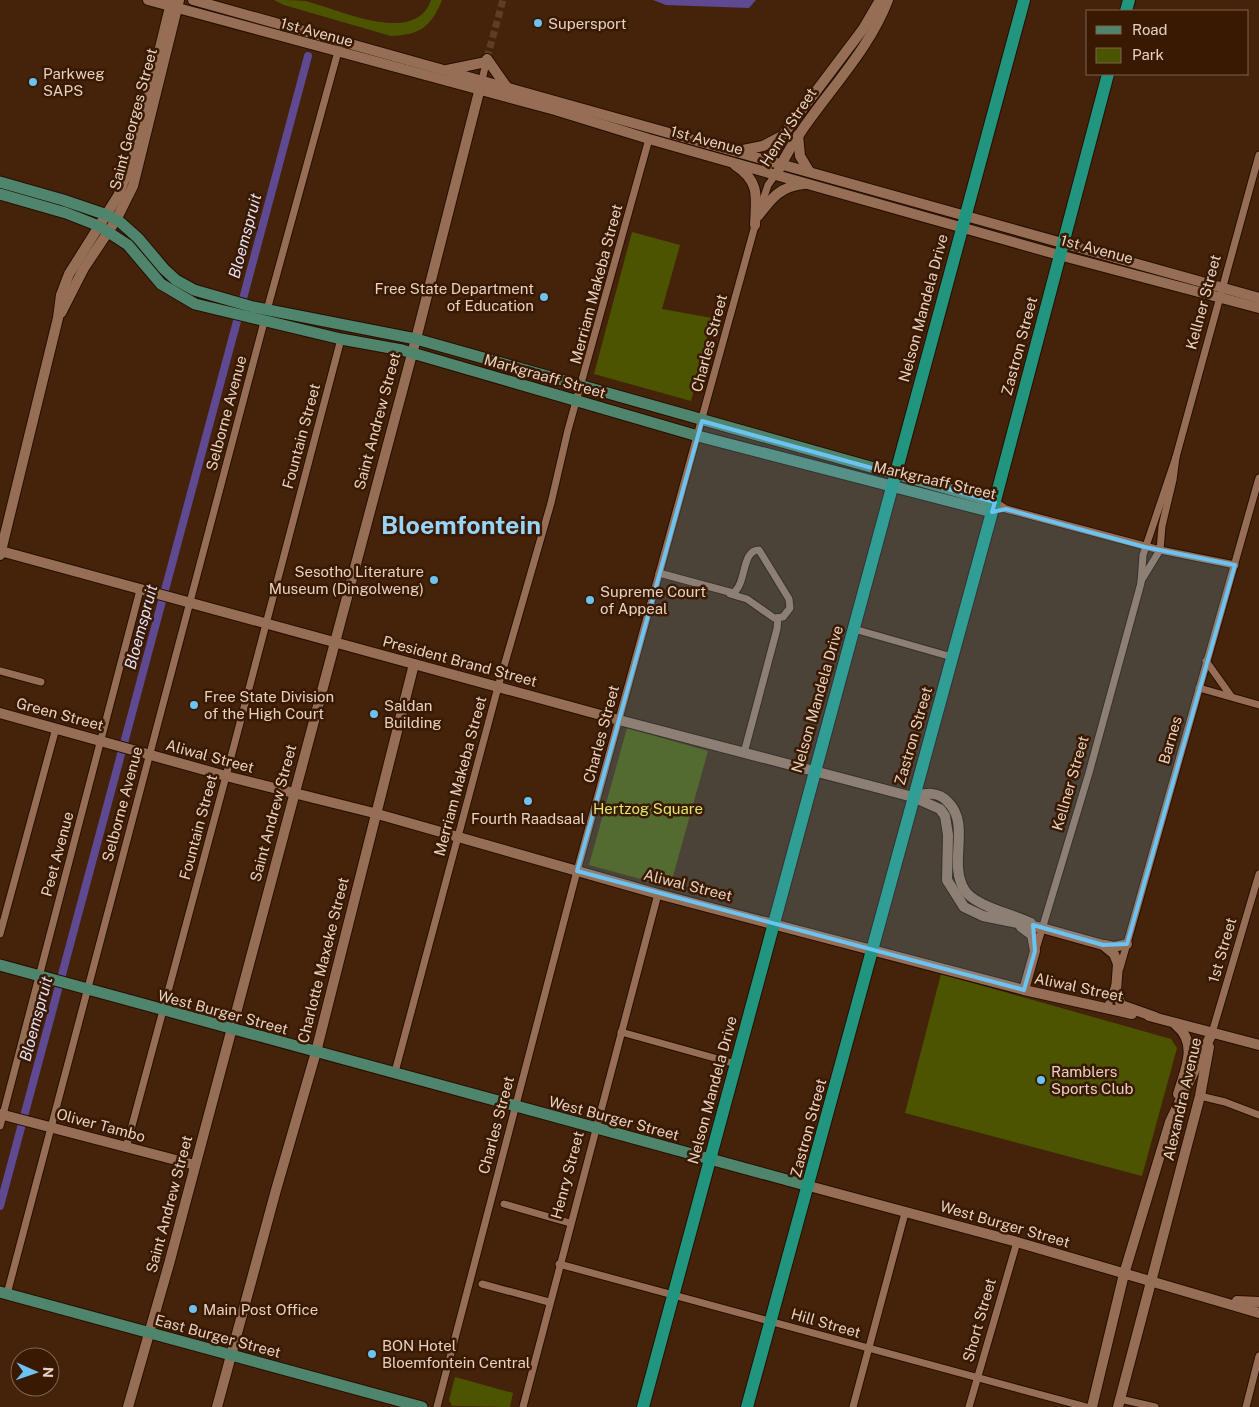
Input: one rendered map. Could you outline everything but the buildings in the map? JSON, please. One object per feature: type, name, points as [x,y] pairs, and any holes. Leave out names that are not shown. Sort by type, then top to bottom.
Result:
[{"type":"highway","name":"Nelson Mandela Drive","points":[[643,1407],[813,772],[854,629],[1024,0]]},
{"type":"highway","name":"Zastron Street","points":[[747,1407],[994,507],[1108,75]]},
{"type":"main road","points":[[0,182],[63,200],[112,217]]},
{"type":"main road","name":"Markgraaff Street","points":[[0,194],[66,213],[110,232],[128,245],[160,284],[189,301],[264,322],[411,353],[698,436],[894,480]]},
{"type":"main road","name":"Markgraaff Street","points":[[112,217],[133,234],[176,280],[194,290],[252,307],[416,339],[702,421],[894,480],[994,507]]},
{"type":"main road","points":[[338,325],[341,339]]},
{"type":"main road","name":"West Burger Street","points":[[0,965],[162,1011],[396,1072],[516,1107],[809,1186]]},
{"type":"main road","name":"East Burger Street","points":[[4,1293],[422,1407]]},
{"type":"street","name":"1st Avenue","points":[[148,0],[174,4],[337,53],[480,85],[506,86],[809,171],[963,222]]},
{"type":"street","name":"1st Avenue","points":[[194,0],[446,70],[480,85],[649,139],[1221,293],[1259,308]]},
{"type":"street","name":"Henry Street","points":[[768,186],[765,171],[783,135],[855,40],[880,0]]},
{"type":"street","name":"Henry Street","points":[[768,186],[798,133],[868,38],[888,0]]},
{"type":"street","name":"Saint Georges Street","points":[[0,552],[58,318],[61,295],[69,274],[99,226],[112,217],[133,186],[140,163],[174,4]]},
{"type":"street","points":[[267,310],[337,53],[342,41]]},
{"type":"street","points":[[446,70],[487,60]]},
{"type":"street","points":[[480,85],[487,60]]},
{"type":"street","points":[[487,60],[506,86]]},
{"type":"street","name":"Saint Andrew Street","points":[[128,1407],[195,1165],[295,793],[333,642],[416,339],[480,85]]},
{"type":"street","points":[[798,133],[798,150],[809,171]]},
{"type":"street","points":[[736,150],[755,149],[783,135]]},
{"type":"street","name":"Merriam Makeba Street","points":[[396,1072],[498,687],[551,503],[649,139]]},
{"type":"street","name":"Kellner Street","points":[[1024,990],[1089,774],[1140,582],[1146,546],[1176,457],[1259,155]]},
{"type":"street","points":[[730,162],[743,170],[754,184],[756,221]]},
{"type":"street","points":[[756,221],[780,191],[792,186],[812,184]]},
{"type":"street","name":"Charles Street","points":[[437,1407],[577,871],[756,221],[768,186]]},
{"type":"street","name":"Saint Georges Street","points":[[58,318],[84,268],[110,232],[112,217]]},
{"type":"street","name":"1st Avenue","points":[[1221,293],[1259,298]]},
{"type":"street","name":"Selborne Avenue","points":[[4,1293],[46,1126],[185,602],[264,322]]},
{"type":"street","name":"Fountain Street","points":[[126,1148],[341,339]]},
{"type":"street","name":"Kellner Street","points":[[1140,582],[1160,550],[1162,526],[1173,480],[1176,457]]},
{"type":"street","name":"Barnes","points":[[1107,1009],[1259,478]]},
{"type":"street","name":"Markgraaff Street","points":[[994,507],[1160,550],[1235,565]]},
{"type":"street","points":[[659,573],[730,594],[747,598],[766,615],[778,618],[788,613],[790,604],[760,550],[754,551],[748,556],[741,584],[736,591],[730,594]]},
{"type":"street","name":"President Brand Street","points":[[0,552],[619,720],[913,797]]},
{"type":"street","name":"Peet Avenue","points":[[0,1126],[43,978],[140,590]]},
{"type":"street","points":[[744,753],[778,629],[778,618]]},
{"type":"street","points":[[854,629],[952,657]]},
{"type":"street","points":[[1206,661],[1232,696]]},
{"type":"street","name":"Charlotte Maxeke Street","points":[[217,1407],[316,1052],[374,813],[414,664]]},
{"type":"street","points":[[0,670],[41,682]]},
{"type":"street","points":[[1199,688],[1259,704]]},
{"type":"street","name":"Green Street","points":[[0,713],[112,744]]},
{"type":"street","points":[[0,934],[56,728]]},
{"type":"street","name":"Aliwal Street","points":[[112,744],[226,776],[374,813],[658,894],[774,922],[1024,990],[1107,1009],[1155,1017],[1259,1045]]},
{"type":"street","points":[[913,797],[928,792],[944,798],[954,808],[959,826],[960,879],[964,890],[971,898],[1042,928]]},
{"type":"street","points":[[913,797],[940,809],[945,816],[948,835],[947,880],[964,907],[973,912],[1012,923],[1042,928],[1103,945],[1114,947],[1127,944]]},
{"type":"street","name":"1st Street","points":[[1212,1033],[1259,874]]},
{"type":"street","name":"Henry Street","points":[[523,1407],[559,1264],[658,894]]},
{"type":"street","points":[[1012,923],[1032,935],[1035,951]]},
{"type":"street","points":[[1103,945],[1114,954],[1118,964],[1119,972],[1116,991],[1121,1005],[1155,1017]]},
{"type":"street","points":[[1170,1122],[1189,1050],[1185,1033],[1172,1022]]},
{"type":"street","points":[[621,1032],[736,1064]]},
{"type":"street","name":"Alexandra Avenue","points":[[1119,1403],[1200,1096],[1212,1033]]},
{"type":"street","name":"Alexandra Avenue","points":[[1092,1407],[1124,1274],[1170,1122],[1212,1033]]},
{"type":"street","points":[[1200,1096],[1226,1102],[1259,1115]]},
{"type":"street","name":"Oliver Tambo","points":[[4,1115],[195,1165]]},
{"type":"street","name":"West Burger Street","points":[[809,1186],[1016,1242],[1151,1282],[1212,1297],[1259,1313]]},
{"type":"street","points":[[504,1204],[570,1223]]},
{"type":"street","points":[[853,1407],[906,1213]]},
{"type":"street","name":"Short Street","points":[[969,1407],[1016,1242]]},
{"type":"street","name":"Hill Street","points":[[559,1264],[1086,1407]]},
{"type":"street","points":[[482,1284],[549,1302]]},
{"type":"street","points":[[1212,1297],[1259,1302]]},
{"type":"street","points":[[1246,1407],[1259,1356]]},
{"type":"street","points":[[1119,1403],[1154,1407]]},
{"type":"highlighted area","points":[[702,421],[995,502],[992,512],[1006,509],[1145,547],[1235,565],[1127,944],[1103,945],[1033,925],[1035,951],[1024,990],[577,871]]},
{"type":"green space","points":[[274,0],[305,1],[356,17],[393,23],[409,21],[422,14],[431,0],[442,0],[429,23],[423,28],[410,34],[391,36],[284,5]]},
{"type":"green space","points":[[632,232],[680,245],[662,309],[712,318],[691,401],[594,374]]},
{"type":"green space","name":"Hertzog Square","points":[[627,728],[708,751],[670,887],[589,865]]},
{"type":"green space","name":"Ramblers Sports Club","points":[[941,974],[1171,1039],[1177,1048],[1142,1176],[905,1113]]},
{"type":"green space","points":[[455,1377],[513,1393],[510,1407],[452,1406],[449,1400]]},
{"type":"shaded area","points":[[653,0],[756,0],[749,8],[666,5]]},
{"type":"waterway","name":"Bloemspruit","points":[[0,1206],[308,56]]},
{"type":"tunnel","points":[[487,58],[503,0]]},
{"type":"place","name":"Supersport","points":[[538,23]]},
{"type":"place","name":"Parkweg SAPS","points":[[33,82]]},
{"type":"place","name":"Free State Department of Education","points":[[544,297]]},
{"type":"place","name":"Sesotho Literature Museum (Dingolweng)","points":[[434,580]]},
{"type":"place","name":"Supreme Court of Appeal","points":[[590,600]]},
{"type":"place","name":"Free State Division of the High Court","points":[[194,705]]},
{"type":"place","name":"Saldan Building","points":[[374,714]]},
{"type":"place","name":"Fourth Raadsaal","points":[[528,801]]},
{"type":"place","name":"Ramblers Sports Club","points":[[1041,1080]]},
{"type":"place","name":"Main Post Office","points":[[193,1309]]},
{"type":"place","name":"BON Hotel Bloemfontein Central","points":[[372,1354]]},
{"type":"district","name":"Bloemfontein","points":[[461,525]]}]
